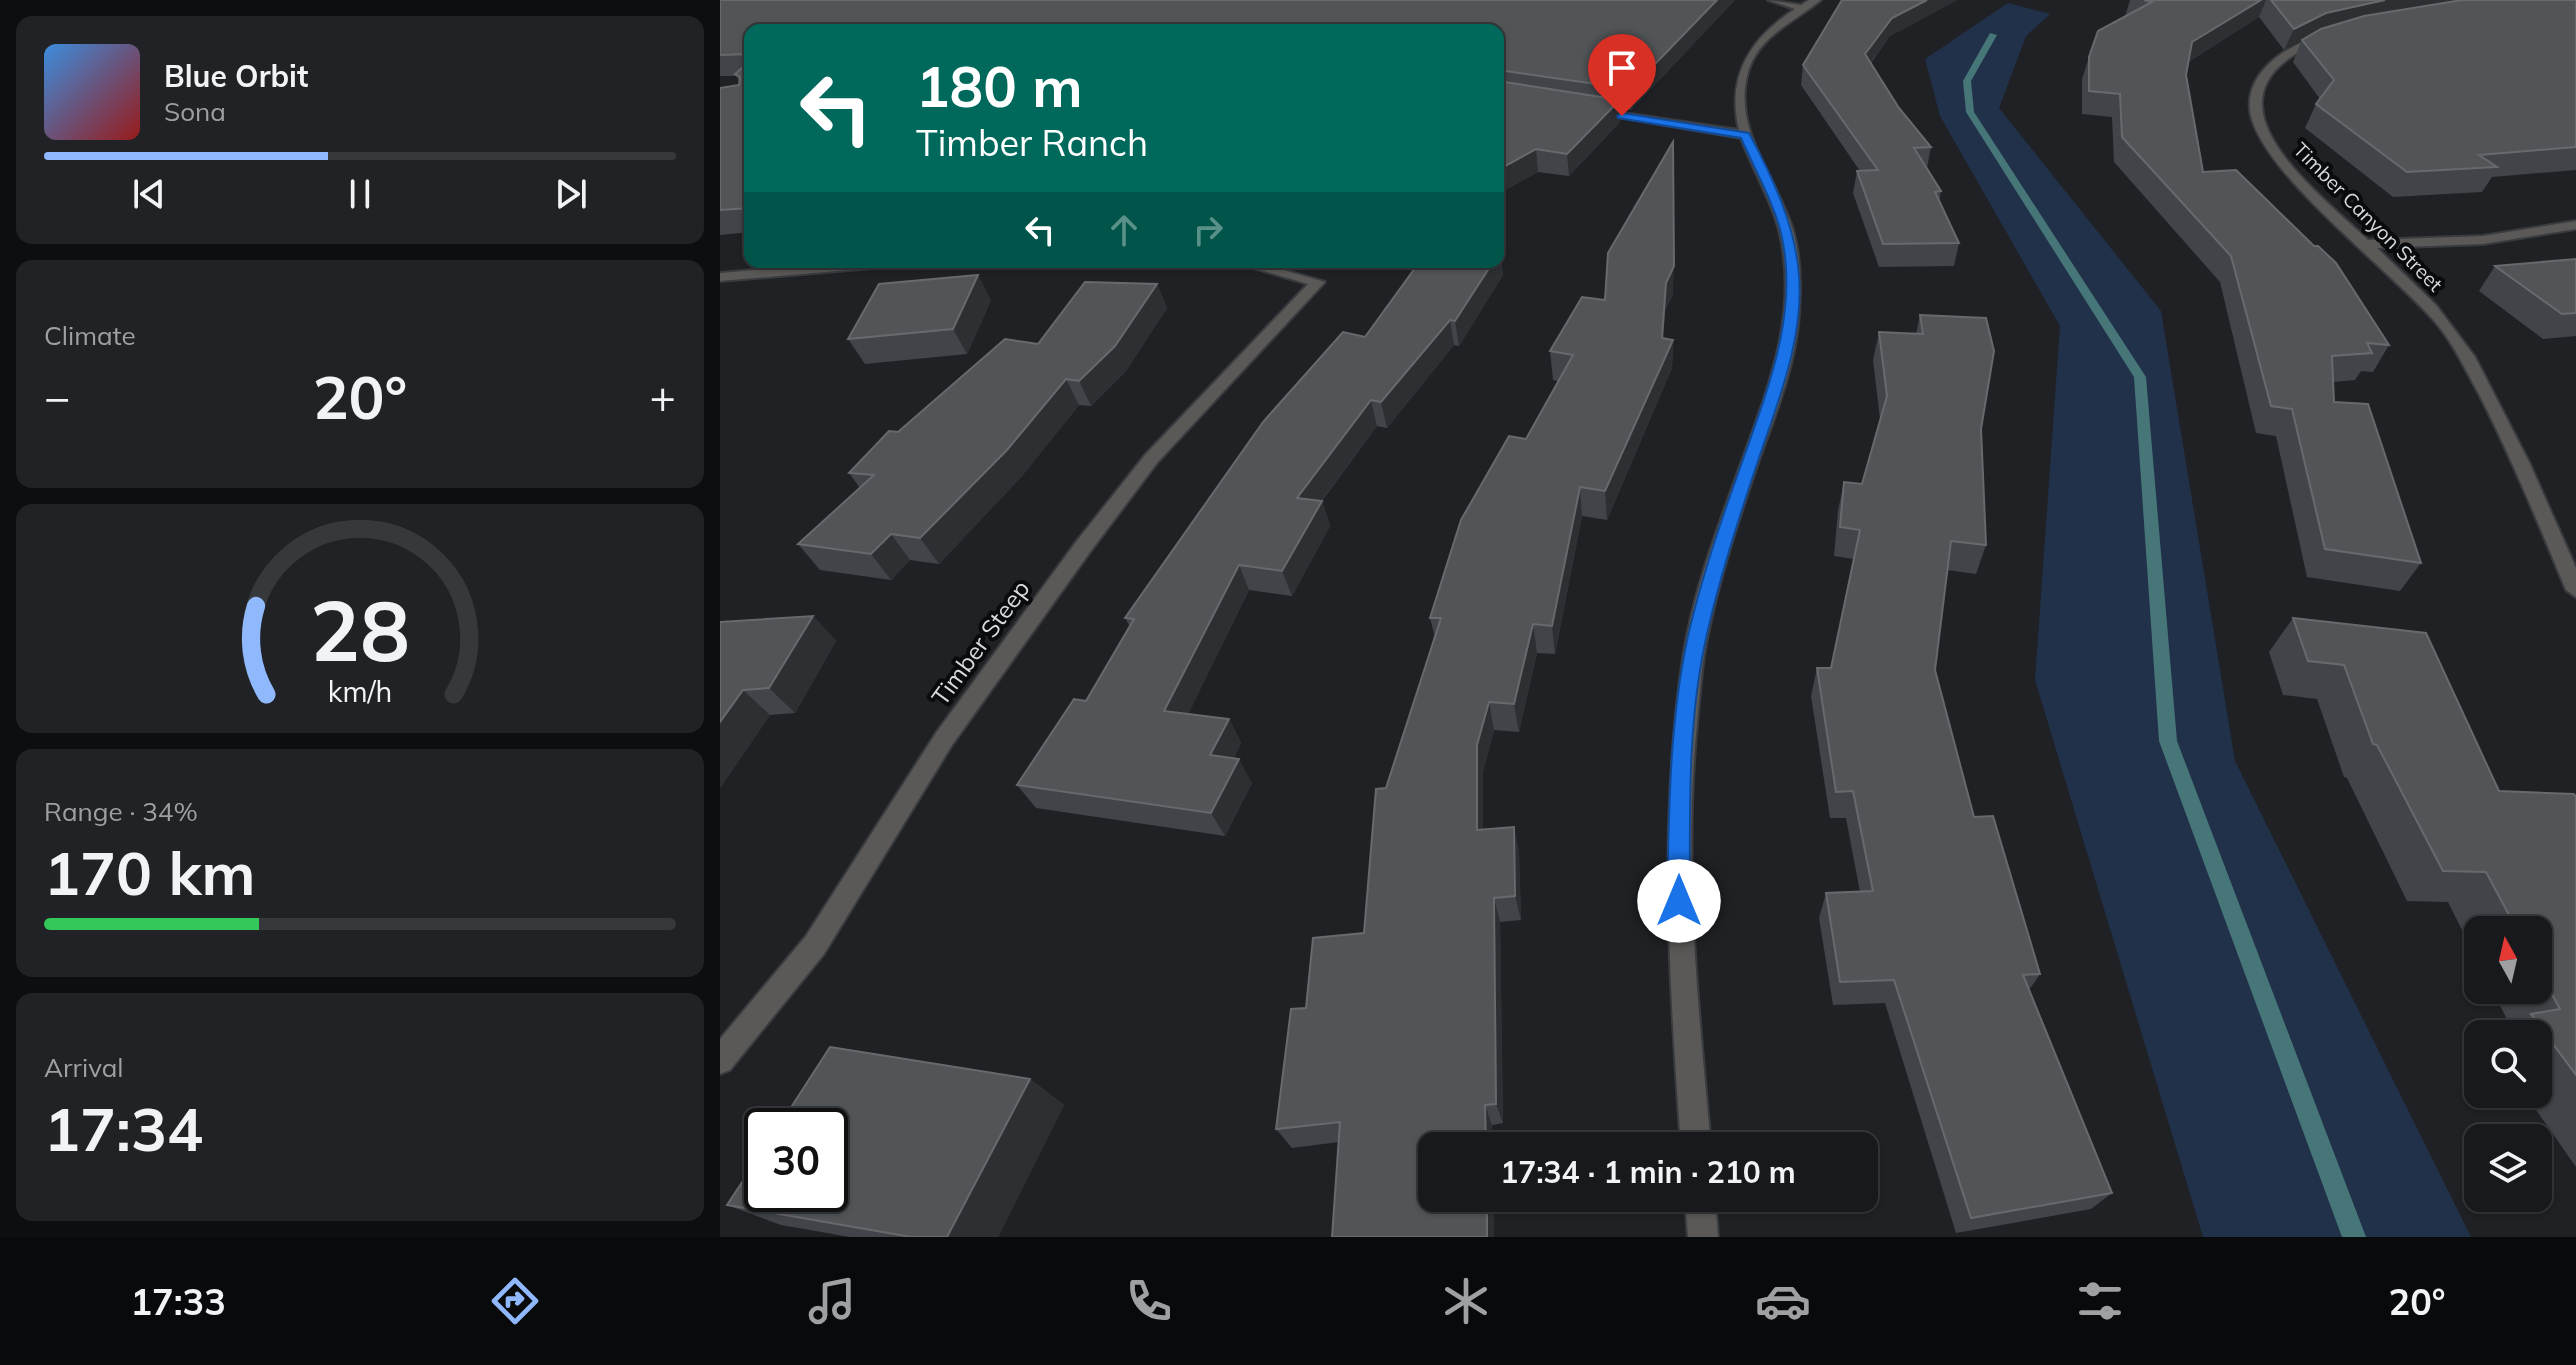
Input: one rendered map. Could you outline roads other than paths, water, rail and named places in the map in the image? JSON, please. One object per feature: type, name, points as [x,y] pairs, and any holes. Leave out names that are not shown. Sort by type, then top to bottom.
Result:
[{"type":"street","points":[[1773,0],[1810,4]]},
{"type":"street","points":[[1695,1132],[1678,928],[1680,766],[1697,636],[1725,533],[1777,384],[1791,328],[1793,277],[1786,232],[1746,135],[1739,104],[1743,73],[1766,37],[1810,4]]},
{"type":"street","name":"Timber Canyon Street","points":[[2339,32],[2297,48],[2280,59],[2259,84],[2255,95],[2261,129],[2288,169],[2433,310],[2458,341],[2510,436],[2576,590]]},
{"type":"street","points":[[1575,108],[1746,135]]},
{"type":"street","points":[[2365,244],[2483,240],[2576,225]]},
{"type":"street","points":[[720,277],[825,268]]},
{"type":"street","name":"Timber Steep","points":[[720,1060],[815,945],[944,739],[1083,547],[1151,459],[1318,282],[1263,268]]},
{"type":"street","points":[[1701,1212],[1703,1237]]},
{"type":"waterway","points":[[1993,35],[1967,81],[1970,112],[2140,377],[2168,741],[2354,1237]]}]
